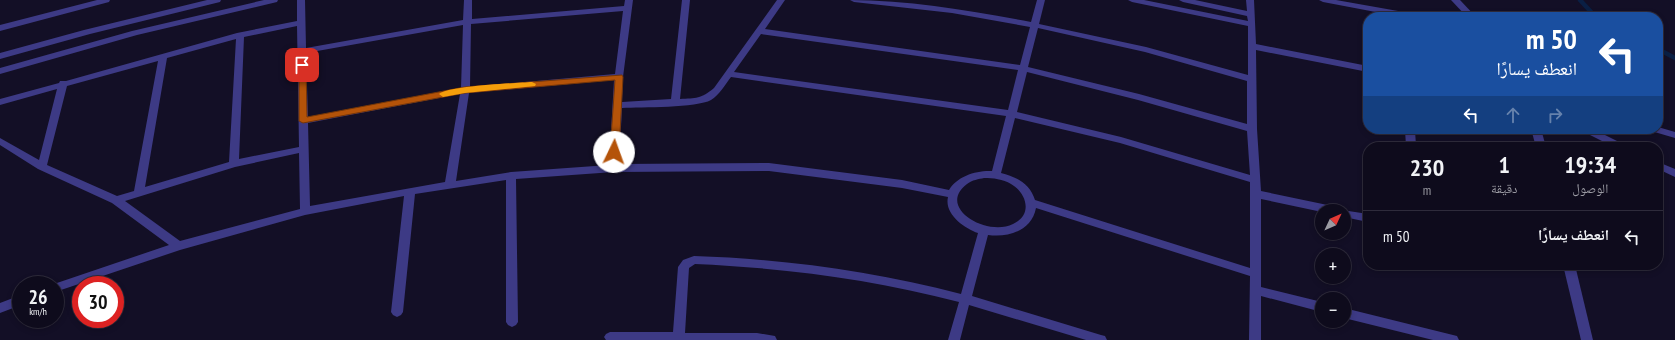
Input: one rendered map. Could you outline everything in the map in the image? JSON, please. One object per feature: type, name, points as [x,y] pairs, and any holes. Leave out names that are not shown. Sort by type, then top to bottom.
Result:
[{"type":"street","points":[[0,28],[106,0]]},
{"type":"street","points":[[0,56],[208,1],[217,0]]},
{"type":"street","points":[[0,71],[135,33],[274,0]]},
{"type":"street","points":[[301,0],[305,211]]},
{"type":"street","points":[[450,184],[465,90],[468,0]]},
{"type":"street","points":[[675,103],[686,0]]},
{"type":"street","points":[[617,105],[675,103],[705,100],[717,90],[781,0]]},
{"type":"street","points":[[854,0],[964,13],[1078,34],[1211,66],[1252,79]]},
{"type":"street","points":[[996,174],[1041,0]]},
{"type":"street","points":[[1132,0],[1252,19]]},
{"type":"street","points":[[1183,0],[1252,19]]},
{"type":"street","points":[[1250,0],[1252,19],[1252,128],[1256,194],[1255,340]]},
{"type":"street","points":[[1323,0],[1387,12]]},
{"type":"street","points":[[1375,0],[1376,10]]},
{"type":"street","points":[[1455,0],[1467,12]]},
{"type":"street","points":[[302,51],[467,22],[628,4],[619,77],[614,168]]},
{"type":"street","points":[[0,102],[63,83],[240,35],[301,23]]},
{"type":"street","points":[[759,31],[1023,68],[1140,96],[1252,128]]},
{"type":"street","points":[[234,164],[240,35]]},
{"type":"street","points":[[1252,46],[1363,68]]},
{"type":"street","points":[[139,192],[163,56]]},
{"type":"street","points":[[728,74],[1011,114],[1121,140],[1255,180]]},
{"type":"street","points":[[303,121],[465,90],[619,77]]},
{"type":"street","points":[[42,167],[63,83]]},
{"type":"street","points":[[1663,132],[1675,135]]},
{"type":"street","points":[[1595,134],[1612,142]]},
{"type":"street","points":[[0,141],[42,167],[116,200],[178,246]]},
{"type":"street","points":[[116,200],[234,164],[304,149]]},
{"type":"street","points":[[64,285],[178,246],[305,211],[450,184],[511,176],[614,168],[769,167],[895,182],[952,194]]},
{"type":"street","points":[[1663,167],[1675,173]]},
{"type":"street","points":[[984,174],[996,174],[1019,184],[1027,192],[1031,202],[1031,212],[1027,220],[1018,227],[1006,231],[984,231],[969,225],[960,218],[955,211],[952,202],[952,194],[956,186],[963,180],[984,174]]},
{"type":"street","points":[[511,176],[512,322]]},
{"type":"street","points":[[396,312],[410,191]]},
{"type":"street","points":[[1256,194],[1315,207]]},
{"type":"street","points":[[1031,202],[1256,274]]},
{"type":"street","points":[[1351,214],[1363,217]]},
{"type":"street","points":[[954,340],[984,231]]},
{"type":"street","points":[[679,337],[684,267],[687,263],[694,260],[767,264],[843,273],[904,284],[1035,318],[1101,340]]},
{"type":"street","points":[[1570,270],[1588,340]]},
{"type":"street","points":[[1256,290],[1315,305]]},
{"type":"street","points":[[0,308],[12,303]]},
{"type":"street","points":[[1351,315],[1427,337],[1453,340]]},
{"type":"street","points":[[610,337],[757,338],[771,340]]},
{"type":"waterway","points":[[1580,0],[1591,12]]},
{"type":"waterway","points":[[1663,52],[1675,58]]},
{"type":"slow traffic","points":[[443,94],[465,90],[532,84]]},
{"type":"route","points":[[302,65],[303,121],[465,90],[619,77],[614,152]]}]
